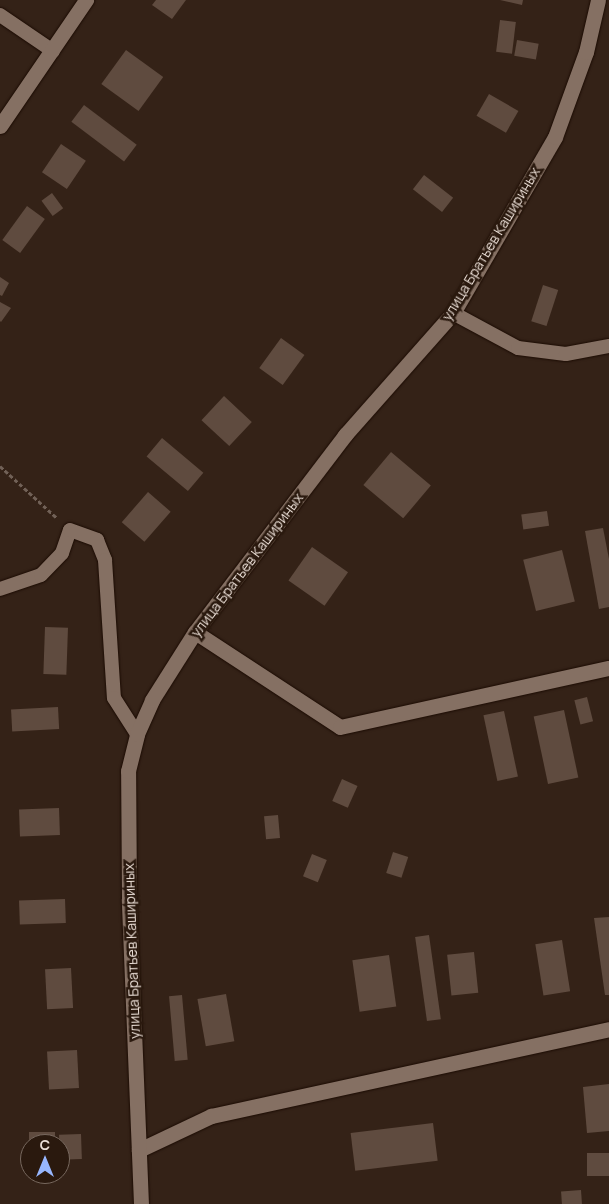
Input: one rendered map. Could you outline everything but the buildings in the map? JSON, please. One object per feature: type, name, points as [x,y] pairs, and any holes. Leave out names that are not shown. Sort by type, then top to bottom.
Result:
[{"type":"street","points":[[0,126],[86,0]]},
{"type":"street","name":"улица Братьев Кашириных","points":[[141,1204],[128,781],[137,734],[152,700],[196,632],[345,435],[453,313],[555,137],[586,52],[598,0]]},
{"type":"street","points":[[196,632],[340,727],[609,668]]},
{"type":"street","points":[[139,1150],[212,1116],[609,1029]]},
{"type":"lane","points":[[0,15],[52,51]]},
{"type":"lane","points":[[453,313],[518,348],[566,354],[609,346]]},
{"type":"lane","points":[[0,589],[41,575],[62,553],[70,530],[97,540],[105,560],[114,698],[137,734]]},
{"type":"path","points":[[0,466],[70,530]]}]
